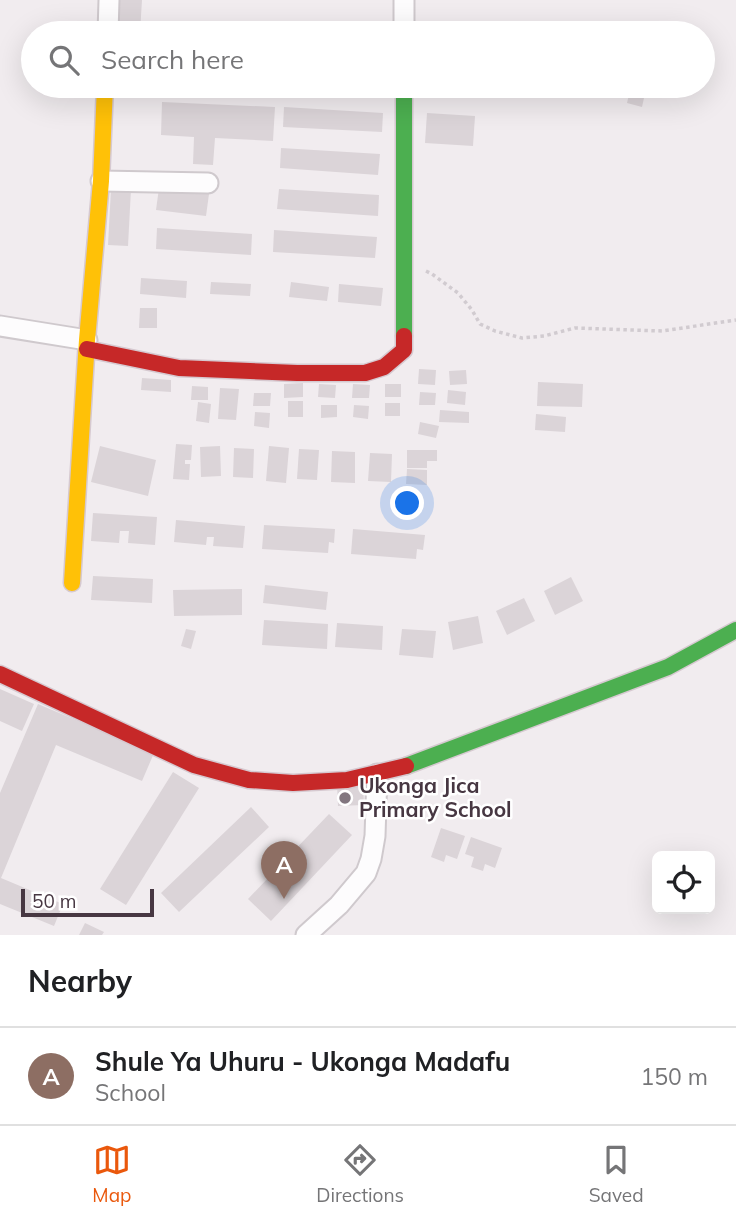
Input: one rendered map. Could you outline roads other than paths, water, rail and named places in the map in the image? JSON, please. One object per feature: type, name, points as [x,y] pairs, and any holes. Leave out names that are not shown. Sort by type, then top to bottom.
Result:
[{"type":"street","points":[[108,21],[109,0]]},
{"type":"street","points":[[404,0],[404,21]]},
{"type":"street","points":[[72,583],[104,98]]},
{"type":"street","points":[[0,326],[179,368],[365,373],[384,366],[404,350],[404,98]]},
{"type":"street","points":[[101,181],[208,183]]},
{"type":"street","points":[[0,674],[194,765],[249,780],[293,783],[347,780],[397,769],[668,667],[736,630]]},
{"type":"street","points":[[306,935],[339,905],[366,873],[375,836],[377,774]]},
{"type":"place","name":"Ukonga Jica Primary School","points":[[345,798]]},
{"type":"place","name":"Shule Ya Uhuru - Ukonga Madafu","points":[[284,899]]}]
